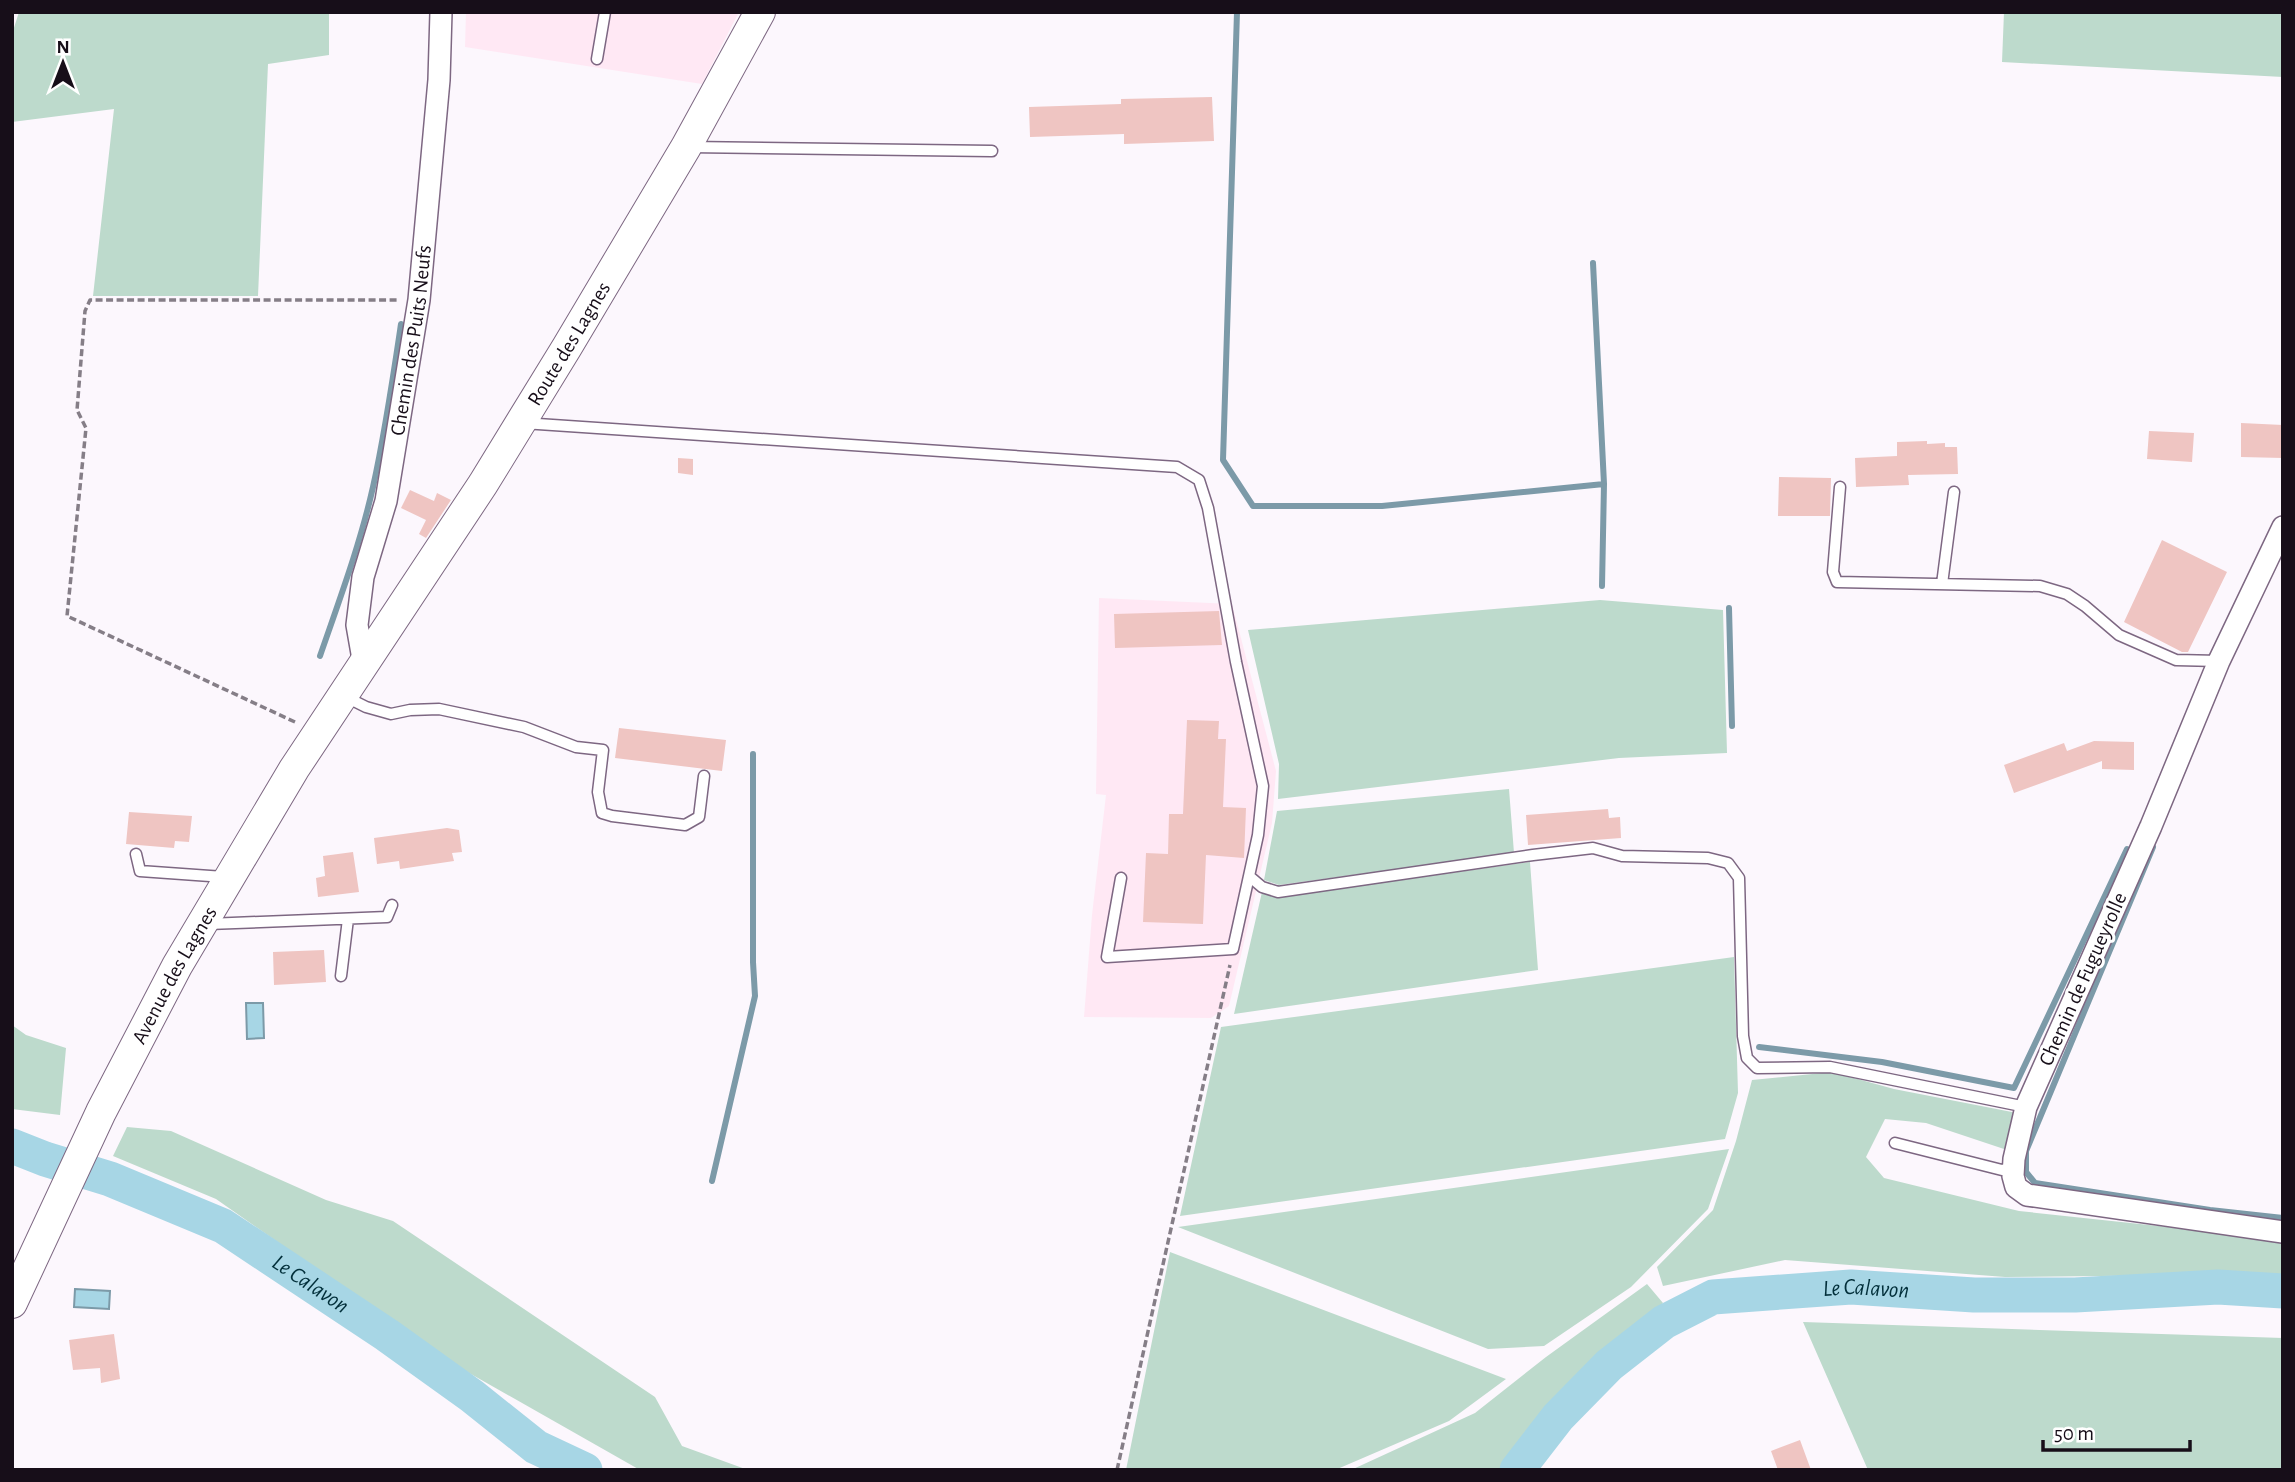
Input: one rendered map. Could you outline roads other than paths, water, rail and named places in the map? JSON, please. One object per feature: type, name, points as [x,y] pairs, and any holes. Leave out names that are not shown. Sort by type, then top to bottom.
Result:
[{"type":"street","name":"Chemin des Puits Neufs","points":[[364,665],[357,625],[363,577],[386,501],[419,300],[439,80],[441,12]]},
{"type":"street","name":"Route des Lagnes","points":[[364,665],[520,423],[686,147],[760,12]]},
{"type":"street","name":"Chemin de Fugueyrolle","points":[[2013,1168],[2026,1107],[2151,826],[2219,661],[2283,527]]},
{"type":"street","name":"Avenue des Lagnes","points":[[12,1303],[139,1035],[293,769],[364,665]]},
{"type":"street","points":[[2013,1168],[2016,1187],[2027,1195],[2283,1232]]},
{"type":"lane","points":[[597,59],[605,12]]},
{"type":"lane","points":[[686,147],[992,150]]},
{"type":"lane","points":[[520,423],[1177,467],[1199,480],[1208,508],[1236,662],[1263,786],[1258,835],[1233,949],[1107,957],[1121,877]]},
{"type":"lane","points":[[1840,487],[1833,572],[1837,582],[2040,586],[2067,594],[2119,635],[2176,660],[2219,661]]},
{"type":"lane","points":[[1942,584],[1954,492]]},
{"type":"lane","points":[[343,695],[366,707],[391,714],[439,709],[524,727],[576,747],[603,750],[598,792],[602,813],[612,816],[685,825],[699,817],[704,776]]},
{"type":"lane","points":[[1249,876],[1262,887],[1278,892],[1593,848],[1622,856],[1708,858],[1728,863],[1739,877],[1743,1037],[1746,1058],[1757,1068],[1830,1067],[2026,1107]]},
{"type":"lane","points":[[136,853],[141,871],[229,878]]},
{"type":"lane","points":[[202,924],[387,917],[392,905]]},
{"type":"lane","points":[[341,976],[348,919]]},
{"type":"lane","points":[[1895,1143],[2002,1170],[2013,1168]]},
{"type":"water","points":[[246,1003],[263,1003],[264,1038],[247,1039]]},
{"type":"water","points":[[75,1289],[110,1291],[109,1309],[74,1307]]},
{"type":"waterway","points":[[1237,12],[1223,460],[1253,506],[1382,506],[1604,484],[1602,586]]},
{"type":"waterway","points":[[1593,263],[1604,484]]},
{"type":"waterway","points":[[320,656],[368,509],[385,426],[401,324]]},
{"type":"waterway","points":[[1729,608],[1732,726]]},
{"type":"waterway","points":[[712,1181],[755,996],[753,754]]},
{"type":"waterway","points":[[2153,847],[2026,1151],[2026,1172],[2035,1183],[2210,1210],[2283,1218]]},
{"type":"waterway","points":[[1759,1047],[1882,1062],[2014,1088],[2127,849]]},
{"type":"waterway","name":"Le Calavon","points":[[12,1146],[110,1179],[223,1226],[387,1335],[472,1396],[536,1447],[585,1470]]},
{"type":"waterway","name":"Le Calavon","points":[[1517,1470],[1558,1417],[1609,1365],[1664,1322],[1713,1297],[1851,1287],[1974,1295],[2075,1295],[2218,1287],[2283,1291]]}]
